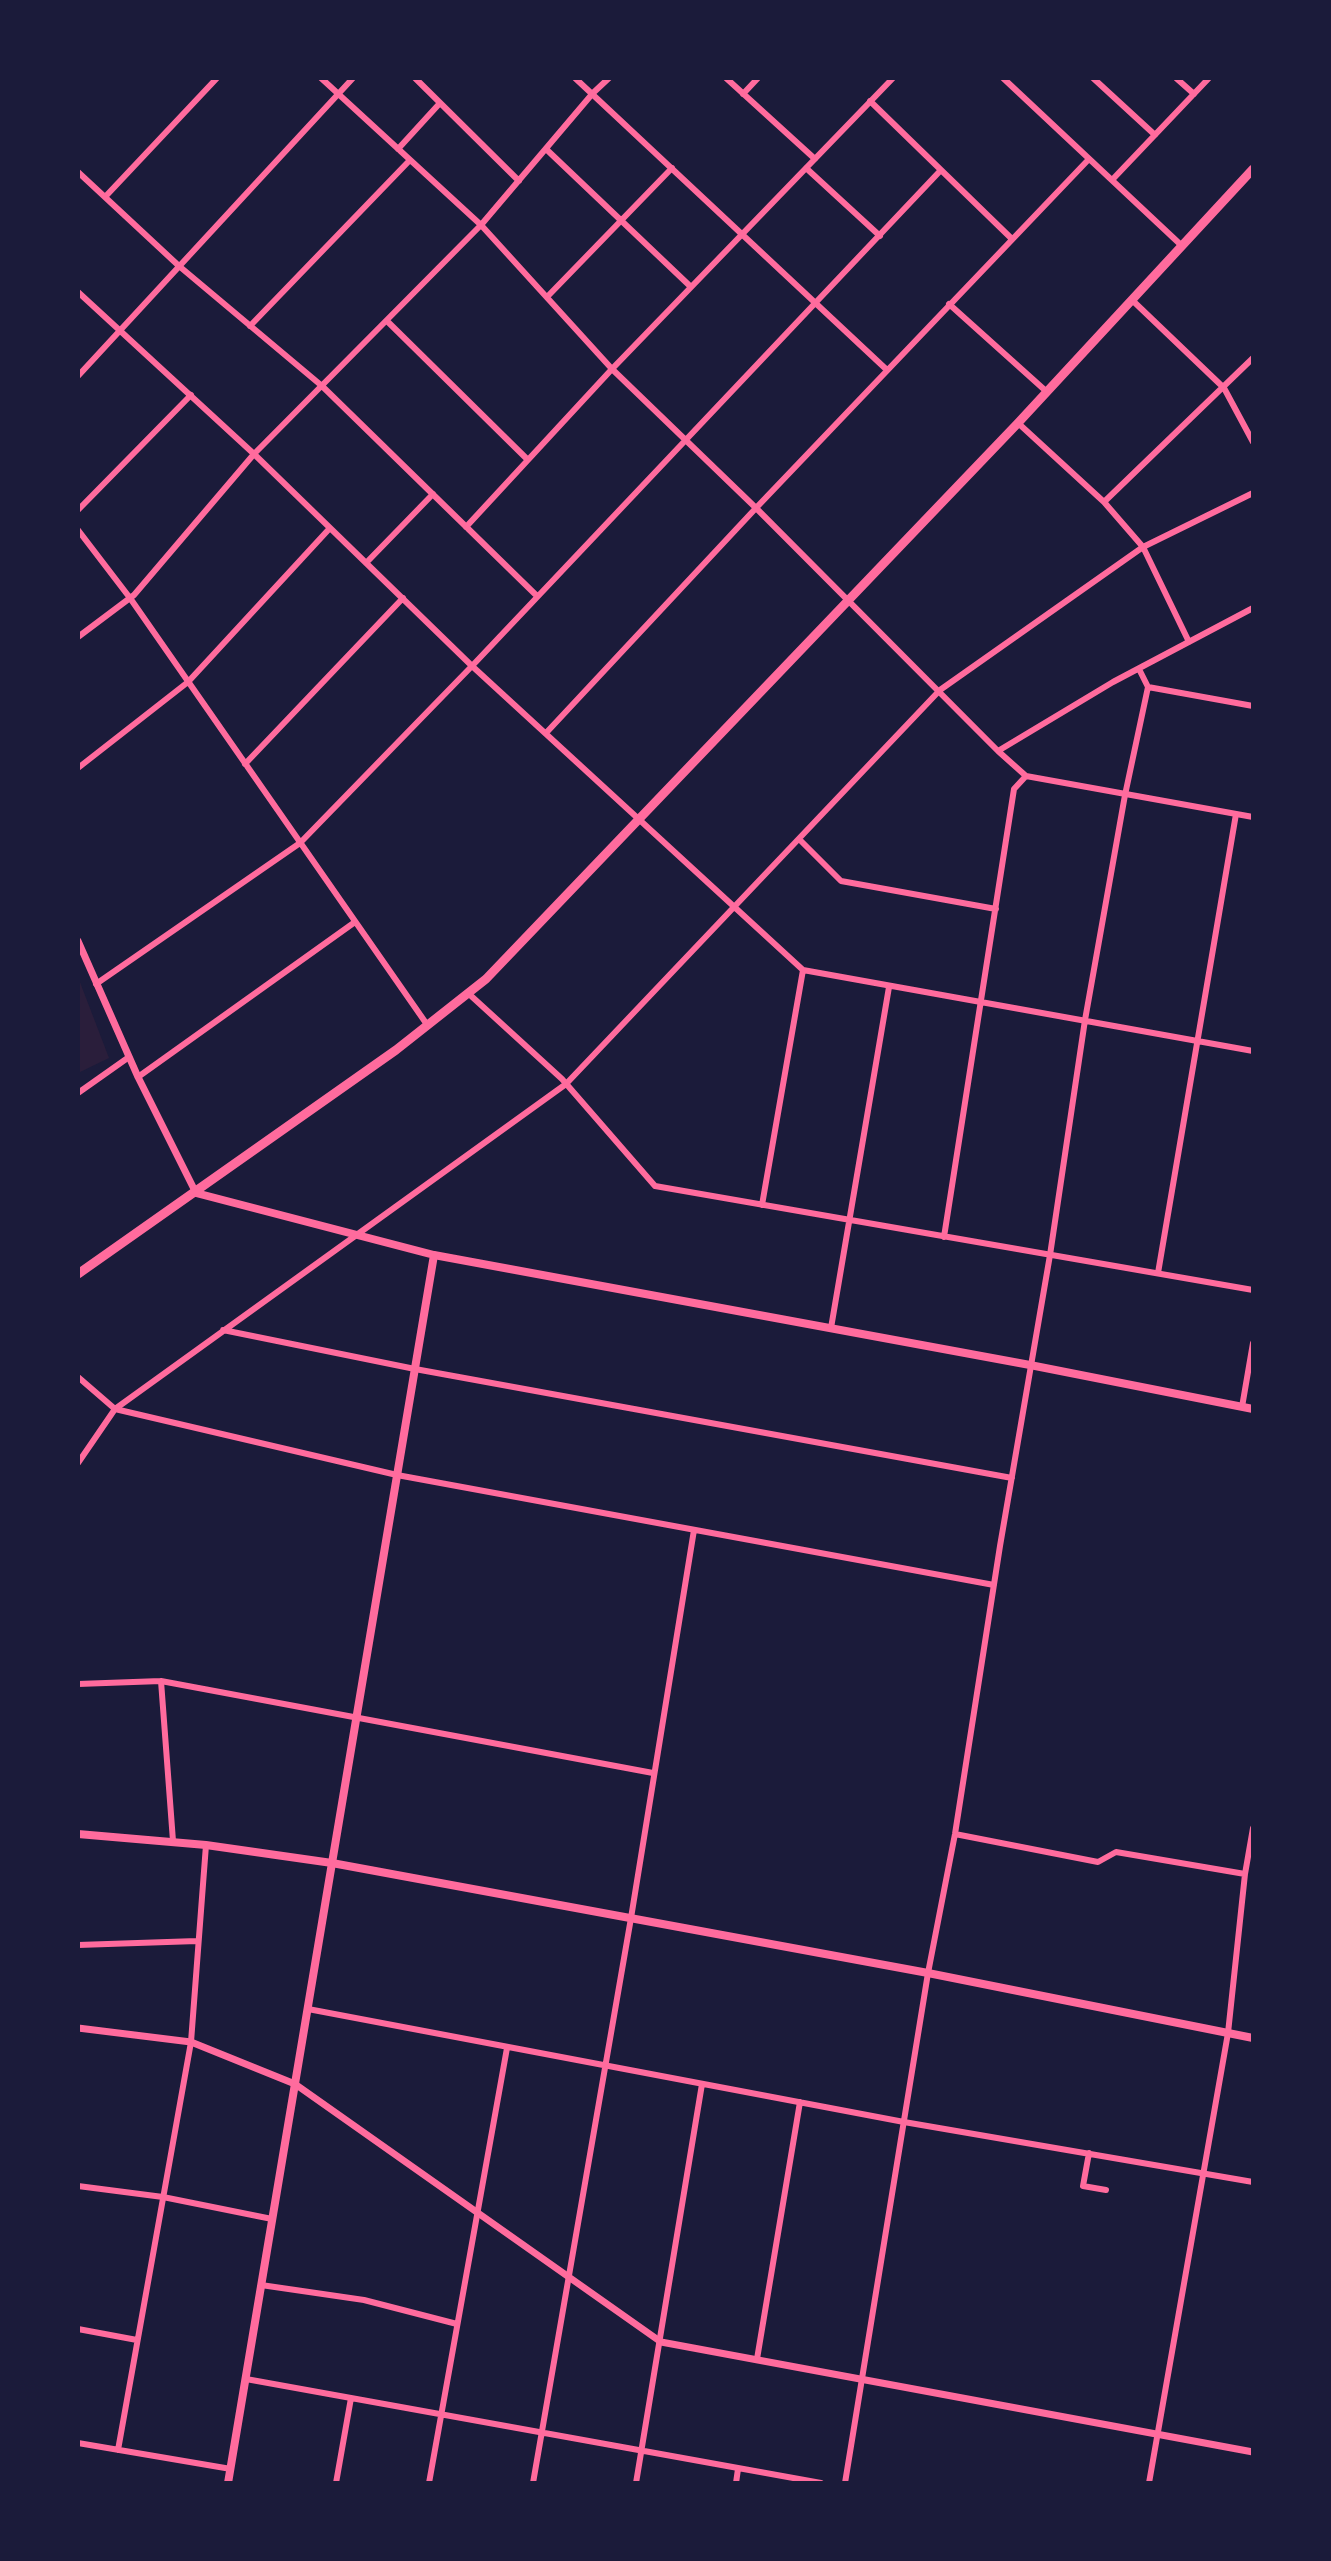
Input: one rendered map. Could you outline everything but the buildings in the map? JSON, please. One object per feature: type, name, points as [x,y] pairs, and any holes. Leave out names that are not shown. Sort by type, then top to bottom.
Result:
[{"type":"main road","points":[[78,1274],[428,1026],[502,964],[1018,423],[1253,169]]},
{"type":"main road","points":[[196,1193],[434,1255],[1253,1409]]},
{"type":"main road","points":[[228,2483],[434,1255]]},
{"type":"main road","points":[[78,1834],[173,1841],[332,1863],[928,1973],[1253,2038]]},
{"type":"street","points":[[105,197],[217,78]]},
{"type":"street","points":[[321,78],[481,225],[612,369],[1026,776],[1253,817]]},
{"type":"street","points":[[78,376],[353,78]]},
{"type":"street","points":[[415,78],[519,181]]},
{"type":"street","points":[[575,78],[887,370]]},
{"type":"street","points":[[78,637],[130,598],[254,454],[481,225],[609,78]]},
{"type":"street","points":[[726,78],[815,159]]},
{"type":"street","points":[[743,94],[758,78]]},
{"type":"street","points":[[466,527],[612,369],[893,78]]},
{"type":"street","points":[[1003,78],[1181,245]]},
{"type":"street","points":[[1093,78],[1155,135]]},
{"type":"street","points":[[1176,78],[1194,94]]},
{"type":"street","points":[[1112,180],[1209,78]]},
{"type":"street","points":[[870,101],[1012,239]]},
{"type":"street","points":[[398,149],[440,103]]},
{"type":"street","points":[[546,149],[691,287]]},
{"type":"street","points":[[546,733],[1089,159]]},
{"type":"street","points":[[250,326],[410,160]]},
{"type":"street","points":[[547,297],[672,168]]},
{"type":"street","points":[[806,168],[880,236]]},
{"type":"street","points":[[96,984],[300,843],[472,666],[941,170]]},
{"type":"street","points":[[78,172],[179,266],[322,386],[537,596]]},
{"type":"street","points":[[1244,178],[1253,186]]},
{"type":"street","points":[[78,292],[254,454],[472,666],[803,970],[1253,1051]]},
{"type":"street","points":[[1132,300],[1224,388],[1253,442]]},
{"type":"street","points":[[949,304],[1047,392]]},
{"type":"street","points":[[387,321],[528,460]]},
{"type":"street","points":[[1104,502],[1253,358]]},
{"type":"street","points":[[78,510],[191,395]]},
{"type":"street","points":[[1018,423],[1104,502],[1143,547],[1189,642]]},
{"type":"street","points":[[78,1463],[115,1409],[566,1084],[940,690],[1143,547],[1253,493]]},
{"type":"street","points":[[366,563],[433,494]]},
{"type":"street","points":[[78,768],[188,682],[330,528]]},
{"type":"street","points":[[78,530],[130,598],[428,1026]]},
{"type":"street","points":[[245,764],[403,598]]},
{"type":"street","points":[[998,751],[1113,682],[1253,608]]},
{"type":"street","points":[[845,2483],[1050,1255],[1085,1020],[1125,795],[1148,687],[1139,669]]},
{"type":"street","points":[[1148,687],[1253,706]]},
{"type":"street","points":[[944,1237],[1014,789],[1026,776]]},
{"type":"street","points":[[1158,1273],[1236,814]]},
{"type":"street","points":[[799,839],[841,881],[996,909]]},
{"type":"street","points":[[138,1077],[355,922]]},
{"type":"street","points":[[78,941],[138,1077],[196,1193]]},
{"type":"street","points":[[762,1205],[803,970]]},
{"type":"street","points":[[831,1328],[889,987]]},
{"type":"street","points":[[469,994],[566,1084],[655,1186],[1253,1290]]},
{"type":"street","points":[[78,1093],[129,1057]]},
{"type":"street","points":[[223,1330],[415,1369],[1012,1478]]},
{"type":"street","points":[[1242,1407],[1253,1343]]},
{"type":"street","points":[[79,1381],[115,1409],[397,1475],[994,1585]]},
{"type":"street","points":[[533,2483],[631,1918],[694,1530]]},
{"type":"street","points":[[78,1684],[161,1681],[653,1773]]},
{"type":"street","points":[[161,1681],[173,1841]]},
{"type":"street","points":[[1149,2483],[1228,2033],[1253,1828]]},
{"type":"street","points":[[955,1834],[1098,1862],[1116,1852],[1245,1874]]},
{"type":"street","points":[[118,2450],[191,2042],[206,1845]]},
{"type":"street","points":[[78,1945],[197,1941]]},
{"type":"street","points":[[308,2009],[904,2122],[1253,2182]]},
{"type":"street","points":[[78,2028],[191,2042],[295,2084],[661,2342],[1253,2452]]},
{"type":"street","points":[[429,2483],[507,2048]]},
{"type":"street","points":[[636,2483],[702,2084]]},
{"type":"street","points":[[757,2359],[800,2102]]},
{"type":"street","points":[[1089,2153],[1083,2186],[1106,2190]]},
{"type":"street","points":[[78,2186],[163,2197],[272,2219]]},
{"type":"street","points":[[261,2285],[364,2300],[457,2324]]},
{"type":"street","points":[[78,2329],[137,2340]]},
{"type":"street","points":[[246,2379],[821,2483]]},
{"type":"street","points":[[336,2483],[351,2398]]},
{"type":"street","points":[[78,2443],[231,2469]]},
{"type":"street","points":[[736,2483],[738,2469]]},
{"type":"shaded area","points":[[78,977],[109,1058],[78,1073]]}]
